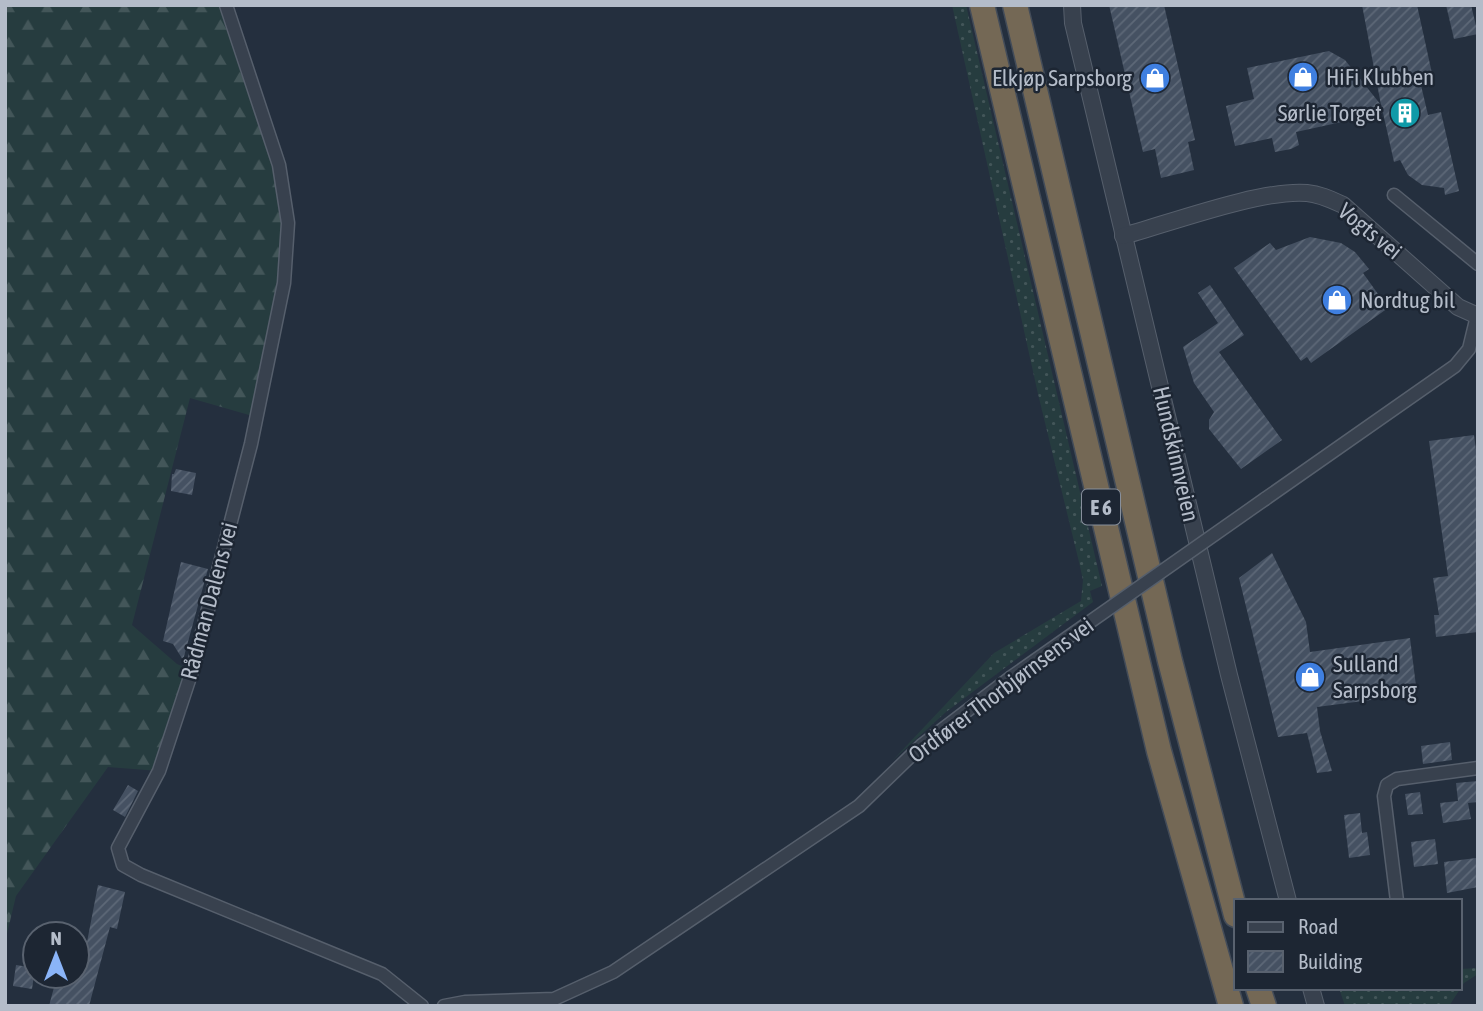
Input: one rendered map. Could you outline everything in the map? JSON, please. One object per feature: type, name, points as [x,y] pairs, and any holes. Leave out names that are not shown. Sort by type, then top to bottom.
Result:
[{"type":"highway","name":"E 6","points":[[982,5],[1156,739],[1231,1006]]},
{"type":"highway","name":"E 6","points":[[1015,5],[1190,745],[1234,908]]},
{"type":"street","name":"Rådman Dalens vei","points":[[226,5],[279,164],[288,223],[284,283],[251,444],[191,671],[159,771],[118,848],[123,865],[141,875],[382,974],[422,1006]]},
{"type":"street","name":"Hundskinnveien","points":[[1072,5],[1124,236],[1229,674],[1287,899]]},
{"type":"street","name":"Vogts vei","points":[[1124,236],[1282,194],[1321,196],[1343,205],[1458,307],[1477,316]]},
{"type":"street","points":[[1394,195],[1478,264]]},
{"type":"street","name":"Ordfører Thorbjørnsens vei","points":[[444,1006],[465,1002],[554,999],[613,972],[859,806],[922,745],[1010,678],[1455,366],[1469,349],[1477,316]]},
{"type":"street","points":[[1397,899],[1384,796],[1387,785],[1397,779],[1478,768]]},
{"type":"green space","points":[[5,5],[226,5],[279,165],[288,223],[256,417],[190,398],[132,625],[177,664],[192,671],[159,771],[108,767],[16,896],[5,942]]},
{"type":"green space","points":[[952,5],[966,5],[1102,586],[1090,591],[1093,602],[946,712],[893,760],[994,653],[1081,601],[1083,580],[1038,394]]},
{"type":"green space","points":[[1478,968],[1478,974],[1462,986],[1462,969]]},
{"type":"green space","points":[[1340,990],[1459,990],[1449,1006],[1345,1006]]},
{"type":"building","points":[[1109,5],[1164,5],[1195,140],[1188,142],[1194,170],[1161,178],[1155,149],[1143,152]]},
{"type":"building","points":[[1362,5],[1417,5],[1433,78],[1420,81],[1428,115],[1441,112],[1459,191],[1445,195],[1444,188],[1422,185],[1408,175],[1400,160],[1394,162],[1383,113],[1296,132],[1299,145],[1291,149],[1275,152],[1272,138],[1235,146],[1226,106],[1254,99],[1247,68],[1329,51],[1345,60],[1381,105]]},
{"type":"building","points":[[1446,5],[1471,5],[1478,34],[1454,39]]},
{"type":"building","points":[[1310,237],[1341,243],[1355,252],[1369,269],[1363,273],[1388,308],[1311,363],[1307,357],[1301,361],[1234,268],[1270,243],[1276,250]]},
{"type":"building","points":[[1210,285],[1244,335],[1219,352],[1282,440],[1241,469],[1209,429],[1209,420],[1214,412],[1194,383],[1183,347],[1218,323],[1198,293]]},
{"type":"building","points":[[1474,435],[1478,464],[1478,632],[1436,637],[1434,615],[1439,615],[1433,578],[1448,576],[1429,441]]},
{"type":"building","points":[[176,469],[196,473],[192,495],[171,491],[172,474]]},
{"type":"building","points":[[1272,553],[1306,622],[1310,652],[1410,638],[1417,694],[1317,707],[1320,731],[1332,771],[1317,773],[1307,733],[1278,737],[1239,578]]},
{"type":"building","points":[[181,562],[208,569],[183,660],[173,644],[163,641]]},
{"type":"building","points":[[1450,742],[1452,760],[1423,764],[1421,746]]},
{"type":"building","points":[[1478,781],[1478,802],[1468,803],[1471,819],[1443,823],[1440,803],[1458,801],[1456,783]]},
{"type":"building","points":[[128,785],[138,791],[125,817],[113,810]]},
{"type":"building","points":[[1420,792],[1423,814],[1408,815],[1405,794]]},
{"type":"building","points":[[1360,813],[1362,833],[1367,832],[1370,855],[1349,858],[1344,815]]},
{"type":"building","points":[[1435,839],[1438,864],[1414,867],[1411,842]]},
{"type":"building","points":[[1476,858],[1478,887],[1447,893],[1444,862]]},
{"type":"building","points":[[98,885],[125,892],[117,929],[110,927],[89,1006],[49,1006],[53,990],[91,990],[91,921]]},
{"type":"building","points":[[16,965],[21,966],[21,987],[13,986]]},
{"type":"place","name":"HiFi Klubben","points":[[1303,77]]},
{"type":"place","name":"Elkjøp Sarpsborg","points":[[1155,78]]},
{"type":"place","name":"Sørlie Torget","points":[[1405,113]]},
{"type":"place","name":"Nordtug bil","points":[[1337,300]]},
{"type":"place","name":"Sulland Sarpsborg","points":[[1310,677]]}]
